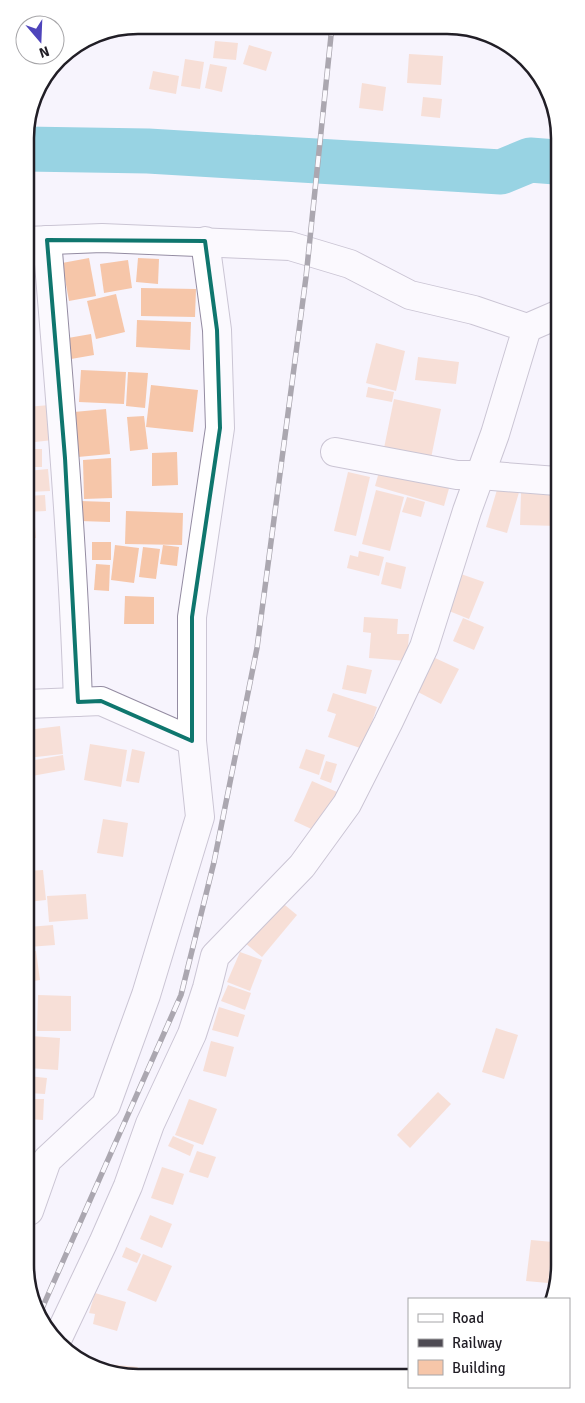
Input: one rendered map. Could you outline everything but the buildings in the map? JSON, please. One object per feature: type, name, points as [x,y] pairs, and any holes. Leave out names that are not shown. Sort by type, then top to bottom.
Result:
[{"type":"street","points":[[78,702],[75,607],[65,458],[36,241],[102,238],[290,246],[350,264],[410,295],[474,310],[527,328],[551,318]]},
{"type":"street","points":[[34,1196],[47,1160],[106,1105],[146,995],[200,817],[192,740],[192,617],[220,428],[216,330],[205,241]]},
{"type":"street","points":[[60,1335],[104,1243],[128,1186],[150,1124],[192,1034],[215,956],[302,866],[347,804],[424,648],[467,511],[495,434],[527,328]]},
{"type":"street","points":[[335,452],[457,476],[480,475],[551,481]]},
{"type":"street","points":[[34,704],[101,701],[192,740]]},
{"type":"highlighted area","points":[[47,240],[205,241],[217,330],[220,428],[192,617],[192,741],[101,701],[78,702],[65,458]]},
{"type":"waterway","points":[[34,149],[148,151],[501,172],[530,160],[551,162]]},
{"type":"railway","points":[[43,1307],[181,995],[214,862],[257,648],[306,277],[331,34]]}]
